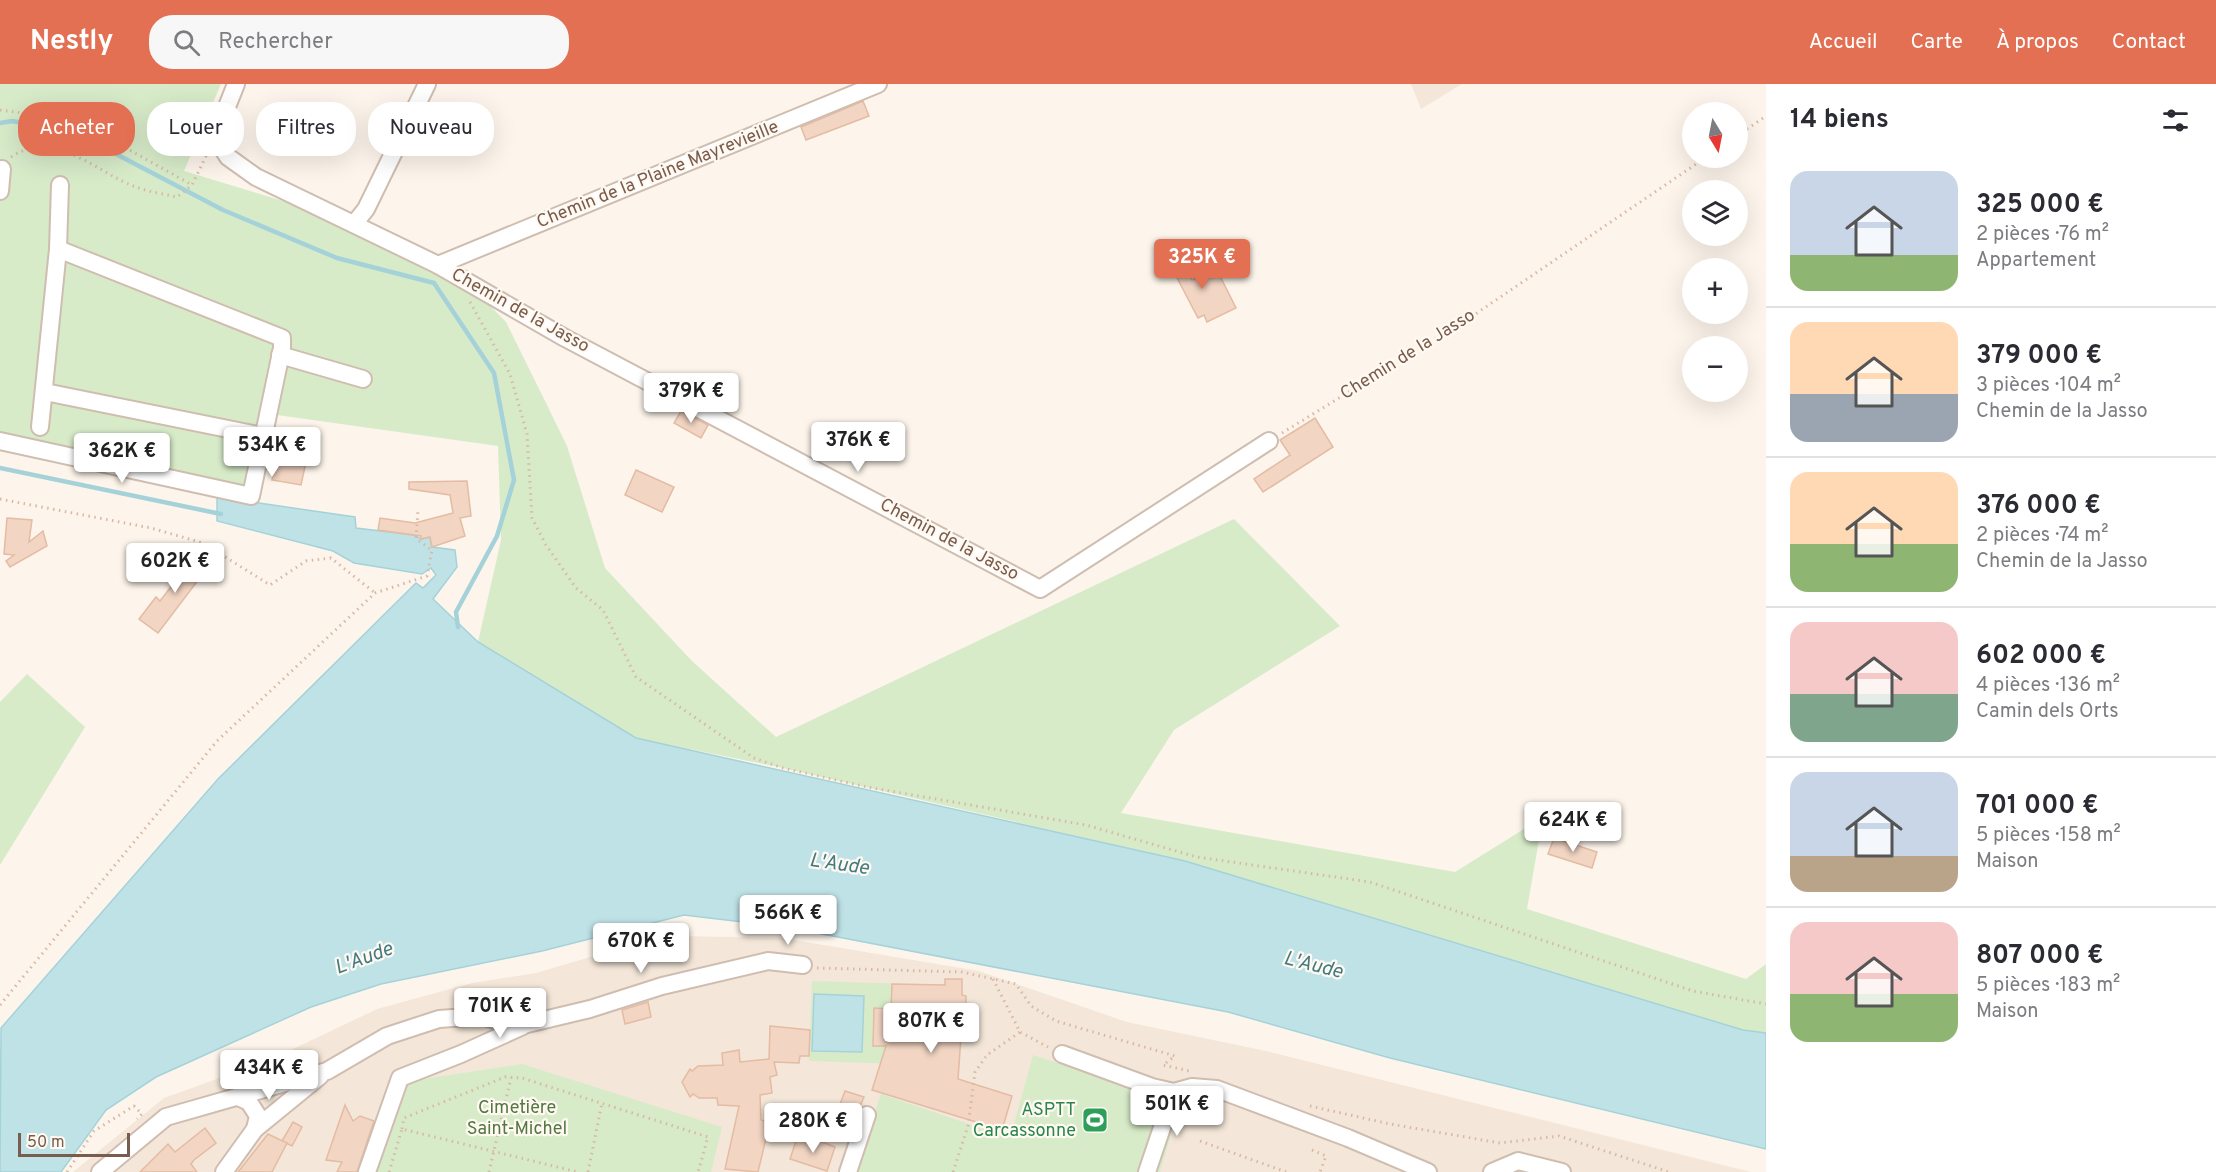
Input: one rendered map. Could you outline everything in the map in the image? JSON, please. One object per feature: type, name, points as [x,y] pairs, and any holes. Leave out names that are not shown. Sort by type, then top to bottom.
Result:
[{"type":"street","points":[[229,102],[236,84]]},
{"type":"street","points":[[354,224],[366,209],[427,84]]},
{"type":"street","name":"Chemin de la Plaine Mayrevieille","points":[[438,265],[878,84]]},
{"type":"street","name":"Chemin de la Jasso","points":[[227,156],[256,177],[438,265],[565,338],[1040,589],[1269,441]]},
{"type":"street","points":[[0,191],[3,165]]},
{"type":"street","points":[[40,427],[58,249],[60,185]]},
{"type":"street","points":[[0,441],[251,496],[282,338],[58,249]]},
{"type":"street","points":[[280,356],[363,379]]},
{"type":"street","points":[[45,392],[261,444]]},
{"type":"street","points":[[367,1172],[400,1078],[461,1054],[523,1025],[590,1010],[662,986],[768,960],[803,965]]},
{"type":"street","points":[[224,1172],[255,1129],[327,1071],[387,1036],[439,1019],[482,1016],[512,1025],[523,1025]]},
{"type":"street","points":[[1062,1054],[1152,1087],[1174,1092],[1192,1087],[1217,1089],[1348,1138],[1428,1172]]},
{"type":"street","points":[[100,1172],[166,1117],[327,1071]]},
{"type":"street","points":[[1148,1172],[1174,1092]]},
{"type":"street","points":[[238,1097],[249,1102],[258,1116],[255,1129]]},
{"type":"street","points":[[848,1172],[867,1115]]},
{"type":"street","points":[[1492,1172],[1518,1161],[1562,1172]]},
{"type":"path","points":[[0,110],[60,118],[94,130],[192,185]]},
{"type":"path","points":[[1748,128],[1766,116]]},
{"type":"path","points":[[3,165],[20,151],[39,148],[74,153],[135,187],[177,197],[192,185],[206,156]]},
{"type":"path","name":"Chemin de la Jasso","points":[[1269,441],[1471,317],[1690,168]]},
{"type":"path","points":[[467,296],[510,374],[527,434],[532,518],[546,545],[576,588],[603,610],[636,677],[754,758],[783,768],[867,787],[1086,825],[1197,857],[1370,882],[1694,991],[1766,1004]]},
{"type":"path","points":[[0,499],[151,528],[203,543],[270,585],[306,561],[331,558],[375,593]]},
{"type":"path","points":[[0,1005],[217,741],[375,593],[427,576],[432,550],[416,539],[418,510]]},
{"type":"path","points":[[803,965],[824,969],[962,972],[1016,984],[1031,1006],[1056,1021],[1175,1056],[1163,1065],[1198,1073]]},
{"type":"path","points":[[993,979],[1020,1032],[1062,1054]]},
{"type":"path","points":[[953,1172],[968,1126],[975,1072],[987,1055],[1020,1032]]},
{"type":"path","points":[[389,1172],[404,1118],[505,1077],[522,1078],[708,1137],[698,1172]]},
{"type":"path","points":[[489,1172],[511,1078]]},
{"type":"path","points":[[588,1172],[602,1103]]},
{"type":"path","points":[[1305,1104],[1390,1124],[1500,1143],[1559,1136],[1669,1172]]},
{"type":"path","points":[[67,1172],[94,1131],[134,1106],[142,1114],[134,1121]]},
{"type":"path","points":[[402,1129],[578,1172]]},
{"type":"path","points":[[1200,1141],[1286,1172]]},
{"type":"path","points":[[1312,1150],[1326,1156],[1320,1172]]},
{"type":"shaded area","points":[[1411,84],[1462,84],[1421,109]]},
{"type":"shaded area","points":[[681,936],[782,938],[979,971],[1127,1022],[1266,1051],[1751,1172],[73,1172],[164,1098],[272,1059],[377,1009],[472,983],[536,973],[597,955]]},
{"type":"green space","points":[[0,84],[221,84],[213,102],[147,102],[147,156],[190,156],[184,171],[359,224],[457,272],[506,322],[567,446],[605,568],[692,661],[776,737],[1234,519],[1340,626],[1174,730],[1121,813],[1455,872],[1543,817],[1527,909],[1746,979],[1766,964],[1766,1033],[1743,1030],[1185,861],[783,768],[635,738],[478,642],[501,540],[498,446],[277,415],[261,494],[0,435]]},
{"type":"green space","points":[[27,674],[85,727],[0,865],[0,702]]},
{"type":"green space","points":[[945,979],[962,979],[962,995],[967,995],[966,1036],[961,1037],[960,1066],[809,1061],[812,981],[945,985]]},
{"type":"green space","name":"ASPTT Carcassonne","points":[[1033,1055],[1181,1103],[1160,1172],[855,1172],[881,1094],[1010,1138]]},
{"type":"green space","name":"Cimetière Saint-Michel","points":[[522,1064],[722,1127],[711,1172],[374,1172],[404,1082]]},
{"type":"water","name":"L'Aude","points":[[217,497],[355,517],[356,528],[414,535],[421,539],[430,537],[432,547],[455,550],[457,567],[433,599],[478,642],[636,738],[1185,861],[1743,1030],[1766,1033],[1766,1149],[1390,1058],[1228,1012],[786,927],[684,915],[542,951],[381,984],[311,1007],[156,1077],[106,1110],[61,1172],[0,1172],[1,1028],[218,779],[416,583],[423,588],[436,575],[431,568],[422,574],[354,563],[333,551],[217,521]]},
{"type":"water","points":[[814,994],[864,996],[862,1052],[812,1051]]},
{"type":"building","points":[[863,101],[869,116],[806,140],[801,127]]},
{"type":"building","points":[[1171,246],[1192,280],[1216,268],[1236,308],[1207,322],[1204,315],[1198,318],[1163,251]]},
{"type":"building","points":[[681,411],[708,425],[701,438],[674,423]]},
{"type":"building","points":[[1315,418],[1333,447],[1263,492],[1254,479],[1290,455],[1280,440]]},
{"type":"building","points":[[283,458],[306,462],[301,485],[272,480],[275,462],[282,464]]},
{"type":"building","points":[[636,470],[674,487],[662,512],[625,495]]},
{"type":"building","points":[[467,481],[471,516],[460,518],[465,536],[432,547],[430,537],[421,539],[421,536],[378,530],[380,518],[415,523],[453,513],[450,495],[409,489],[409,482]]},
{"type":"building","points":[[7,518],[32,520],[29,542],[43,531],[47,546],[10,567],[6,561],[14,555],[4,554]]},
{"type":"building","points":[[198,552],[212,562],[158,633],[139,619],[156,597],[160,601]]},
{"type":"building","points":[[1554,838],[1597,852],[1592,868],[1548,854]]},
{"type":"building","points":[[945,979],[962,979],[962,995],[966,996],[965,1037],[961,1036],[958,1079],[1012,1096],[1002,1130],[872,1090],[886,1046],[873,1046],[874,1008],[891,1009],[892,984],[945,985]]},
{"type":"building","points":[[648,1002],[651,1017],[625,1024],[622,1010]]},
{"type":"building","points":[[770,1026],[810,1030],[809,1056],[800,1056],[799,1063],[774,1062],[777,1075],[770,1077],[772,1093],[760,1095],[761,1120],[770,1122],[758,1172],[725,1169],[739,1106],[718,1105],[717,1098],[699,1098],[693,1094],[690,1097],[682,1082],[690,1069],[692,1071],[698,1066],[723,1065],[722,1053],[739,1050],[740,1062],[769,1059]]},
{"type":"building","points":[[845,1091],[864,1097],[857,1113],[839,1107]]},
{"type":"building","points":[[345,1105],[353,1121],[360,1116],[374,1121],[357,1172],[337,1172],[342,1162],[326,1160]]},
{"type":"building","points":[[293,1122],[302,1127],[292,1146],[282,1141]]},
{"type":"building","points":[[205,1128],[216,1143],[191,1164],[197,1172],[140,1172],[168,1144],[175,1152]]},
{"type":"building","points":[[268,1134],[287,1143],[272,1172],[238,1172]]},
{"type":"building","points":[[797,1138],[814,1143],[815,1139],[835,1147],[827,1171],[790,1159]]},
{"type":"waterway","points":[[0,123],[12,121],[72,131],[223,210],[337,258],[434,283],[494,373],[514,480],[497,536],[456,612],[458,627]]},
{"type":"waterway","points":[[0,468],[221,514]]},
{"type":"place","name":"ASPTT Carcassonne","points":[[1095,1120]]}]
